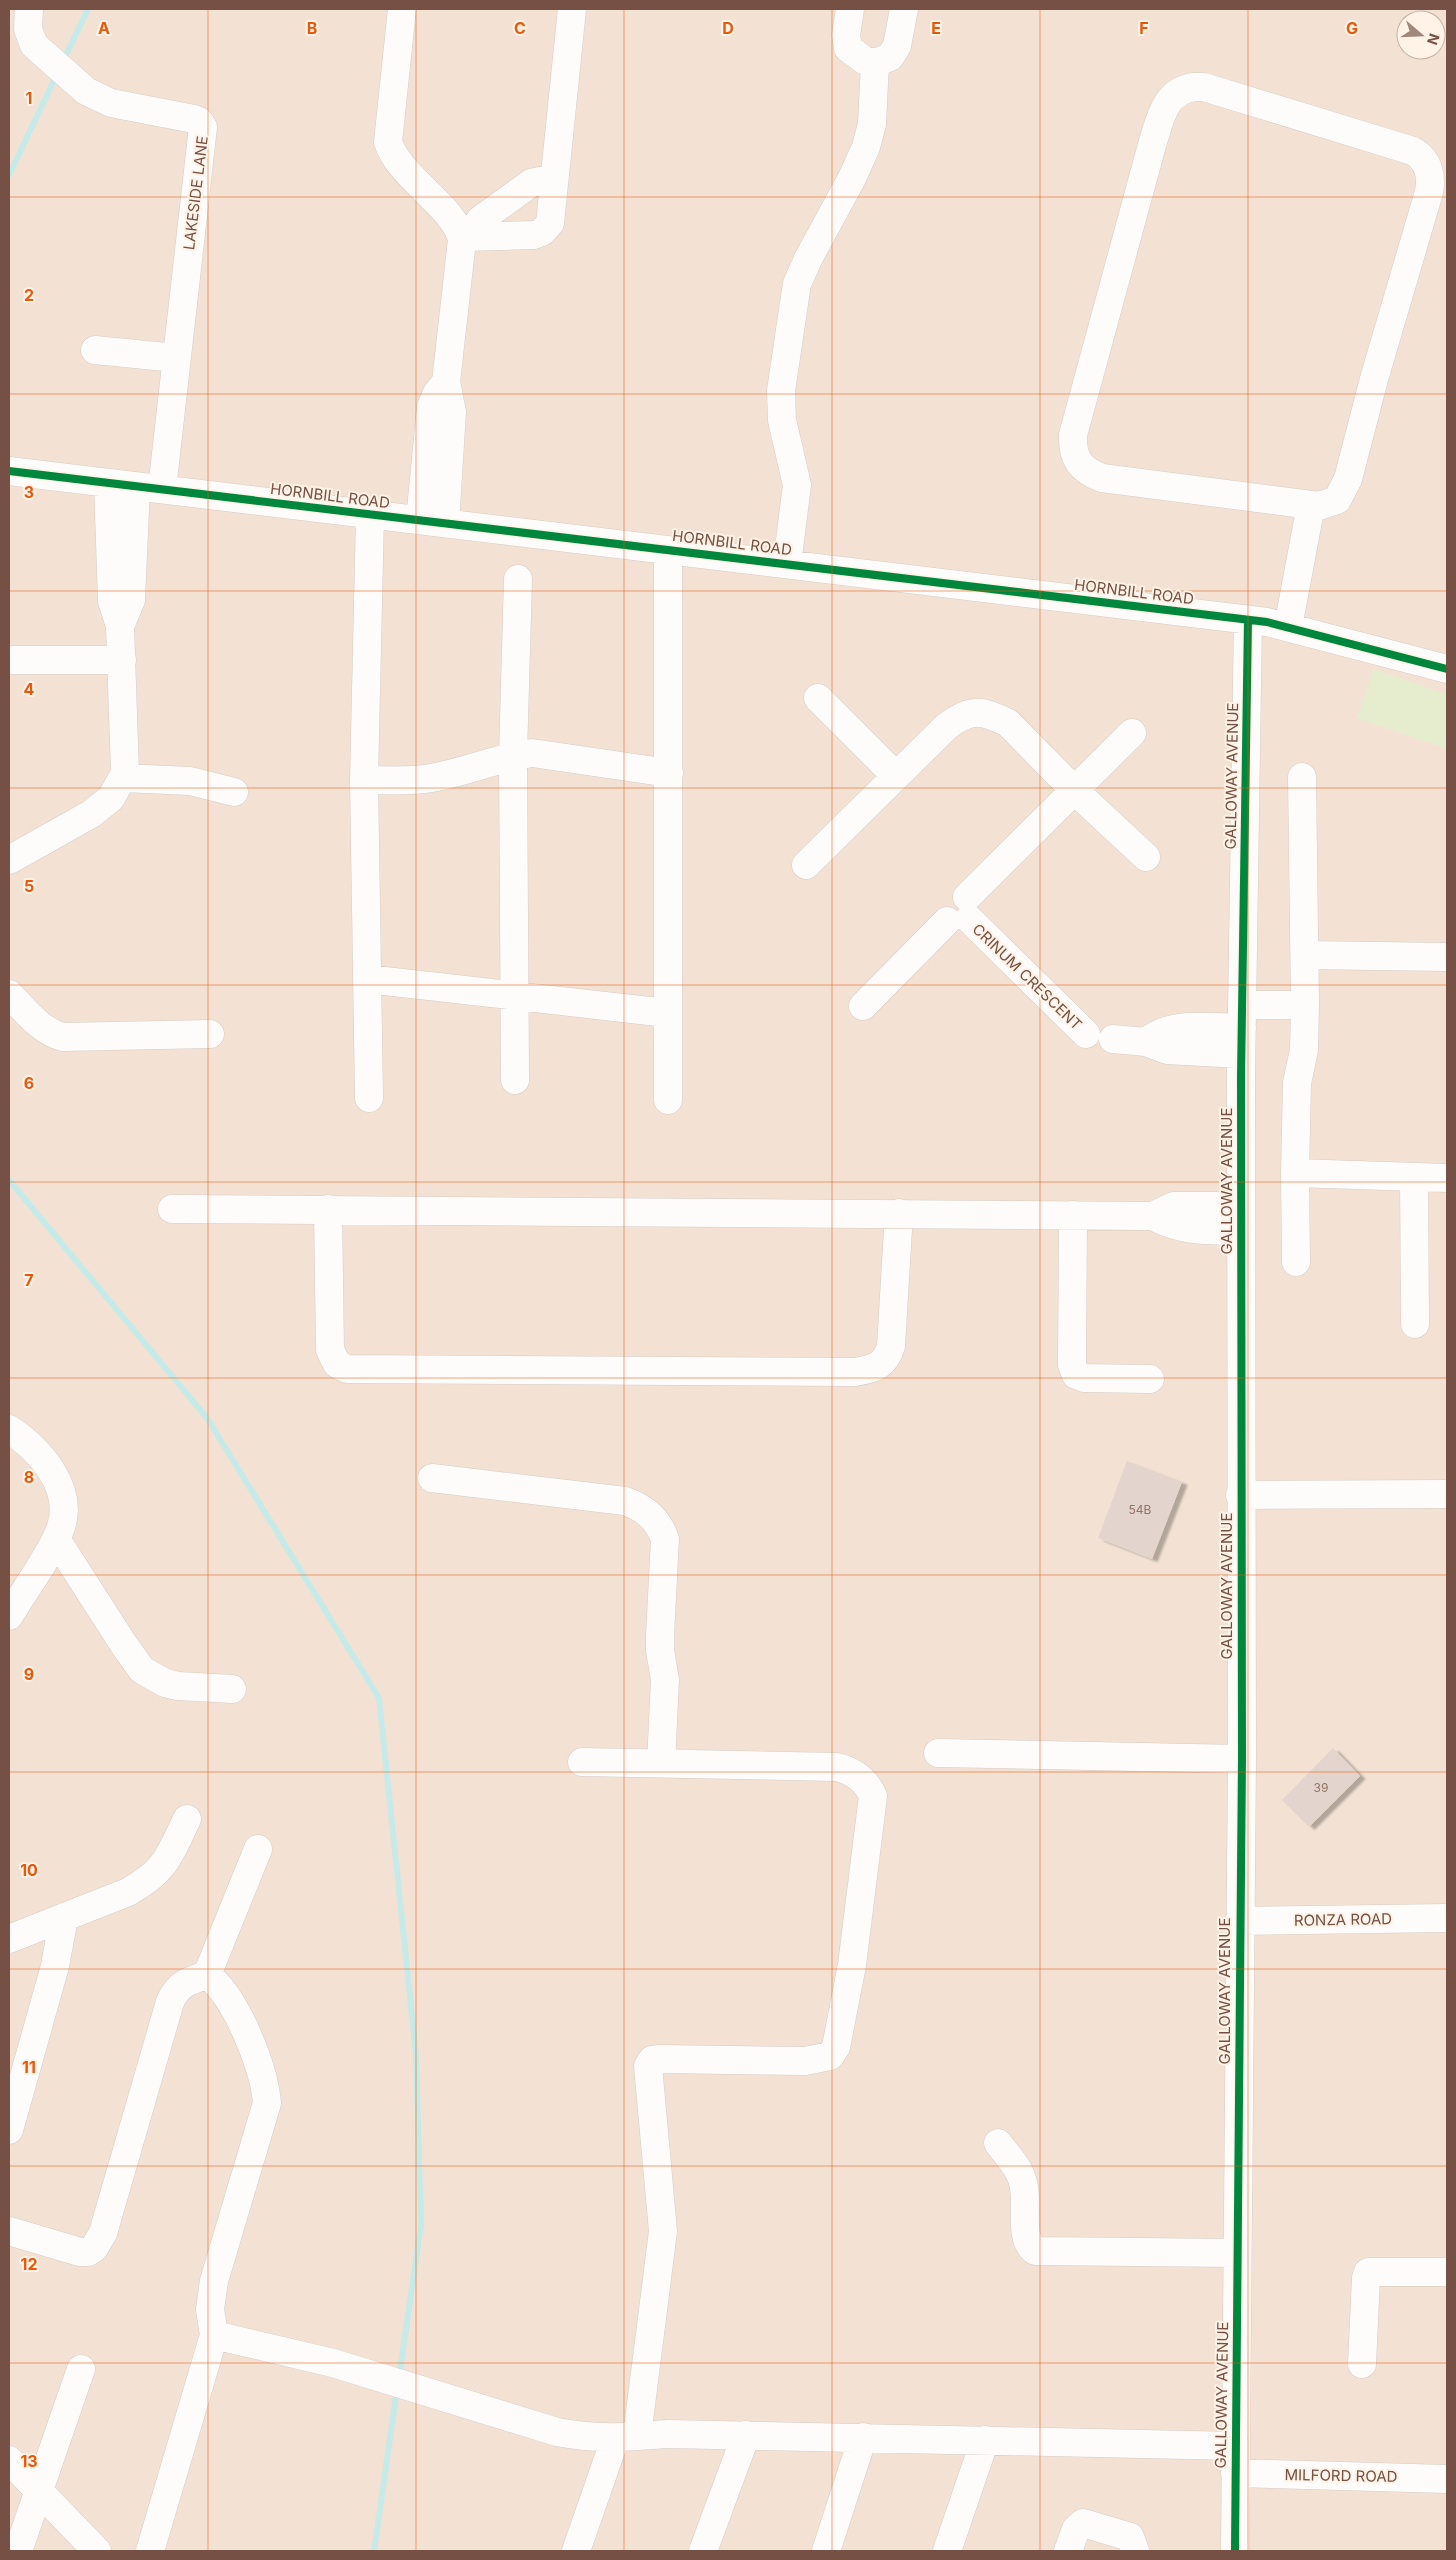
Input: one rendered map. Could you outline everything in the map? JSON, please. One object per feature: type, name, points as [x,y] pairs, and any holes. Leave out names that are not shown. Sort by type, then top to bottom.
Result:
[{"type":"street","name":"LAKESIDE LANE","points":[[29,9],[28,29],[34,45],[86,90],[111,103],[194,119],[200,122],[203,127],[176,358],[149,488],[131,600],[120,626]]},
{"type":"street","points":[[402,9],[388,142],[396,158],[466,237]]},
{"type":"street","points":[[466,237],[534,235],[548,227],[552,216],[572,9]]},
{"type":"street","points":[[850,9],[846,35],[848,48],[864,60],[875,63],[890,57],[898,46],[904,9]]},
{"type":"street","points":[[787,564],[797,485],[782,420],[781,391],[793,310],[798,284],[808,259],[866,148],[872,124],[875,63]]},
{"type":"street","points":[[1185,88],[1204,88],[1413,152],[1425,162],[1430,173],[1429,192],[1374,379],[1348,479],[1337,500],[1328,504],[1312,505],[1102,478],[1083,469],[1072,449],[1073,435],[1152,145],[1170,98],[1185,88]]},
{"type":"street","points":[[432,522],[452,412],[446,382],[466,237],[480,220],[531,183],[536,181],[554,181]]},
{"type":"street","points":[[95,350],[176,358]]},
{"type":"street","name":"HORNBILL ROAD","points":[[9,471],[1248,620],[1288,627],[1447,669]]},
{"type":"street","points":[[9,860],[91,814],[111,798],[123,778],[126,762],[122,660],[120,626],[112,601],[108,483]]},
{"type":"street","points":[[1288,627],[1312,505]]},
{"type":"street","points":[[369,1098],[364,780],[370,515]]},
{"type":"street","points":[[668,550],[668,1100]]},
{"type":"street","points":[[515,1080],[513,756],[518,579]]},
{"type":"street","name":"GALLOWAY AVENUE","points":[[1235,2551],[1239,1922],[1242,1759],[1240,1218],[1248,620]]},
{"type":"street","points":[[14,660],[122,660]]},
{"type":"street","points":[[818,698],[896,776]]},
{"type":"street","points":[[806,864],[947,726],[964,714],[979,712],[1008,724],[1075,791],[1146,857]]},
{"type":"street","points":[[862,1006],[961,913],[1132,733]]},
{"type":"street","points":[[364,780],[428,779],[532,752],[669,774]]},
{"type":"street","points":[[1296,1262],[1297,1083],[1304,1050],[1305,1005],[1302,777]]},
{"type":"street","points":[[123,778],[190,781],[234,792]]},
{"type":"street","name":"CRINUM CRESCENT","points":[[961,913],[1086,1034],[1086,1040],[1094,1049],[1106,1049],[1113,1039],[1146,1042],[1167,1050],[1242,1029]]},
{"type":"street","points":[[1305,955],[1447,957]]},
{"type":"street","points":[[367,979],[667,1013]]},
{"type":"street","points":[[9,994],[39,1025],[50,1033],[63,1037],[210,1034]]},
{"type":"street","points":[[1242,1029],[1305,1005]]},
{"type":"street","points":[[1295,1173],[1447,1178]]},
{"type":"street","points":[[1414,1177],[1415,1324]]},
{"type":"street","points":[[172,1208],[1153,1216],[1190,1230],[1240,1218]]},
{"type":"street","points":[[328,1209],[330,1350],[337,1364],[347,1369],[855,1372],[871,1369],[882,1364],[891,1346],[899,1213]]},
{"type":"street","points":[[1073,1215],[1072,1365],[1076,1375],[1084,1378],[1150,1379]]},
{"type":"street","points":[[9,1429],[37,1451],[58,1485],[64,1511],[56,1539],[9,1616]]},
{"type":"street","points":[[432,1478],[625,1501],[640,1506],[661,1529],[665,1539],[660,1635],[660,1650],[665,1680],[662,1763]]},
{"type":"street","points":[[1240,1495],[1447,1494]]},
{"type":"street","points":[[56,1539],[142,1670],[165,1682],[178,1686],[232,1689]]},
{"type":"street","points":[[938,1753],[1242,1759]]},
{"type":"street","points":[[576,2551],[626,2438],[663,2231],[648,2066],[652,2060],[660,2059],[805,2061],[830,2056],[836,2047],[852,1965],[874,1805],[870,1788],[849,1770],[837,1767],[582,1762]]},
{"type":"street","points":[[9,1939],[128,1892],[157,1874],[166,1863],[186,1819]]},
{"type":"street","points":[[9,2231],[80,2252],[88,2252],[99,2242],[170,2002],[175,1990],[181,1984],[207,1975],[258,1850]]},
{"type":"street","points":[[9,2130],[55,1966],[64,1918]]},
{"type":"street","name":"RONZA ROAD","points":[[1239,1922],[1447,1918]]},
{"type":"street","points":[[150,2551],[214,2335],[210,2309],[214,2281],[267,2103],[262,2073],[236,2015],[219,1986],[207,1975]]},
{"type":"street","points":[[998,2143],[1023,2182],[1026,2214],[1025,2238],[1029,2246],[1035,2251],[1237,2253]]},
{"type":"street","points":[[1362,2364],[1366,2278],[1368,2272],[1447,2272]]},
{"type":"street","points":[[214,2335],[325,2361],[557,2432],[589,2438],[626,2438],[668,2434],[1235,2446]]},
{"type":"street","points":[[18,2551],[81,2369]]},
{"type":"street","points":[[703,2551],[746,2435]]},
{"type":"street","points":[[826,2551],[863,2438]]},
{"type":"street","points":[[947,2551],[984,2440]]},
{"type":"street","points":[[9,2460],[97,2551]]},
{"type":"street","name":"MILFORD ROAD","points":[[1235,2473],[1447,2478]]},
{"type":"street","points":[[1068,2551],[1076,2530],[1083,2523],[1130,2537],[1135,2551]]},
{"type":"shaded area","points":[[9,9],[1447,9],[1447,2551],[9,2551]]},
{"type":"green space","points":[[1374,669],[1447,695],[1447,749],[1357,718]]},
{"type":"building","points":[[1127,1461],[1182,1482],[1152,1559],[1098,1538]]},
{"type":"building","points":[[1333,1748],[1360,1776],[1309,1827],[1282,1800]]},
{"type":"waterway","points":[[63,61],[88,9]]},
{"type":"waterway","points":[[9,175],[57,74]]},
{"type":"waterway","points":[[9,1180],[207,1418],[379,1698],[416,2054],[421,2225],[399,2377]]},
{"type":"waterway","points":[[374,2551],[397,2389]]},
{"type":"cycle path","points":[[9,471],[1267,622],[1447,669]]},
{"type":"cycle path","points":[[1235,2551],[1242,1759],[1241,1076],[1248,620]]}]
